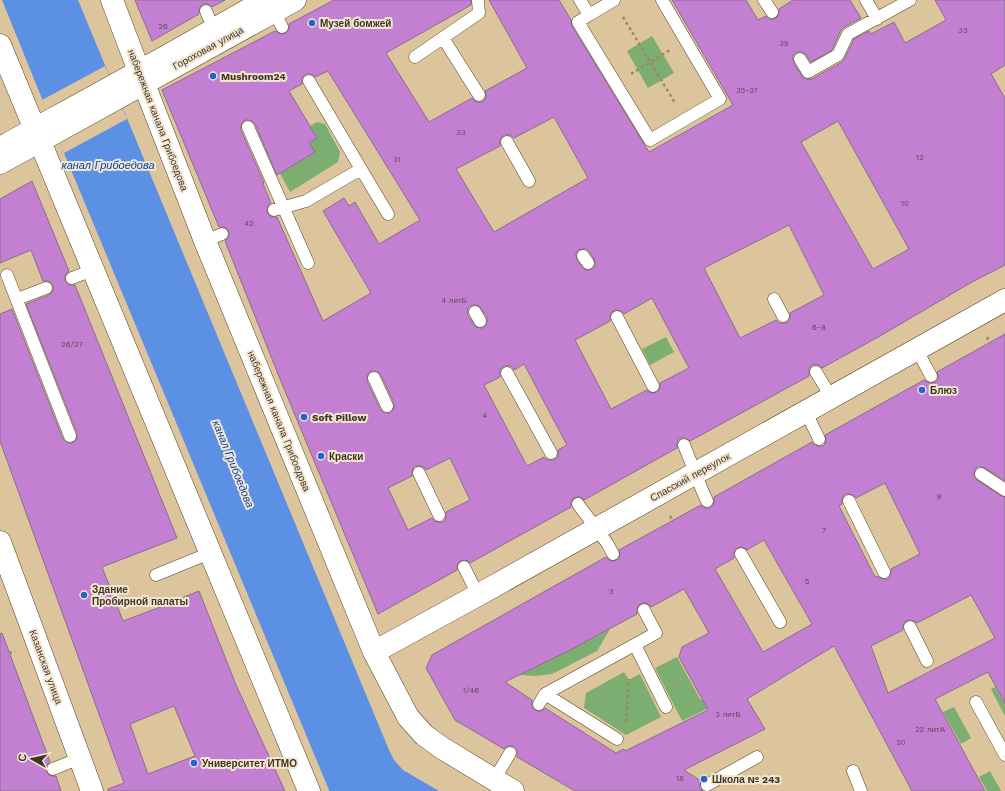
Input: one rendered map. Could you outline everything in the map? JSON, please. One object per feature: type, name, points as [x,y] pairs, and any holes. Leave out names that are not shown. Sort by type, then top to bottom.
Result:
[{"type":"street","name":"набережная канала Грибоедова","points":[[112,0],[142,77],[214,237],[374,652],[408,717],[424,735],[442,748],[513,791]]},
{"type":"street","name":"Гороховая улица","points":[[45,131],[142,77],[273,10],[296,0]]},
{"type":"street","name":"Гороховая улица","points":[[142,77],[210,20],[273,10]]},
{"type":"street","points":[[0,44],[45,131],[55,178],[308,791]]},
{"type":"street","points":[[0,148],[45,131]]},
{"type":"street","points":[[0,163],[45,131]]},
{"type":"street","name":"Спасский переулок","points":[[374,652],[597,529],[1005,300]]},
{"type":"street","name":"Казанская улица","points":[[0,542],[92,791]]},
{"type":"lane","points":[[580,0],[589,15]]},
{"type":"lane","points":[[613,0],[578,22],[650,140],[720,99],[662,0]]},
{"type":"lane","points":[[764,0],[772,12]]},
{"type":"lane","points":[[866,0],[877,19]]},
{"type":"lane","points":[[800,59],[808,72],[838,55],[848,34],[910,0]]},
{"type":"lane","points":[[415,57],[479,13],[478,1]]},
{"type":"lane","points":[[443,38],[479,94]]},
{"type":"lane","points":[[309,80],[388,214]]},
{"type":"lane","points":[[248,127],[279,209],[308,263]]},
{"type":"lane","points":[[507,142],[529,180]]},
{"type":"lane","points":[[279,209],[306,201],[361,169]]},
{"type":"lane","points":[[72,278],[93,270]]},
{"type":"lane","points":[[7,275],[70,436]]},
{"type":"lane","points":[[17,299],[46,288]]},
{"type":"lane","points":[[774,298],[783,316]]},
{"type":"lane","points":[[617,317],[653,386]]},
{"type":"lane","points":[[917,350],[931,376]]},
{"type":"lane","points":[[816,372],[831,397]]},
{"type":"lane","points":[[508,373],[551,453]]},
{"type":"lane","points":[[374,378],[387,406]]},
{"type":"lane","points":[[806,412],[819,439]]},
{"type":"lane","points":[[684,445],[695,474],[708,501]]},
{"type":"lane","points":[[419,473],[439,515]]},
{"type":"lane","points":[[982,474],[1005,490]]},
{"type":"lane","points":[[850,501],[884,572]]},
{"type":"lane","points":[[578,504],[607,543],[613,554]]},
{"type":"lane","points":[[156,575],[210,553]]},
{"type":"lane","points":[[741,554],[780,622]]},
{"type":"lane","points":[[464,566],[478,595]]},
{"type":"lane","points":[[617,739],[542,699],[656,633],[644,610]]},
{"type":"lane","points":[[910,627],[927,662]]},
{"type":"lane","points":[[635,645],[666,707]]},
{"type":"lane","points":[[976,702],[1005,755]]},
{"type":"lane","points":[[494,780],[510,753]]},
{"type":"lane","points":[[707,785],[757,757]]},
{"type":"lane","points":[[53,769],[80,758]]},
{"type":"lane","points":[[853,770],[861,791]]},
{"type":"path","points":[[613,0],[685,119]]},
{"type":"path","points":[[616,83],[686,41]]},
{"type":"path","points":[[617,739],[626,735],[629,680],[635,645]]},
{"type":"green space","points":[[652,36],[674,73],[648,88],[627,51]]},
{"type":"green space","points":[[317,122],[325,124],[340,152],[338,162],[290,192],[262,140],[294,165],[315,152],[309,143],[317,138],[310,126]]},
{"type":"green space","points":[[666,337],[674,352],[650,365],[642,349]]},
{"type":"green space","points":[[610,629],[597,651],[552,674],[535,676],[520,675],[570,650]]},
{"type":"green space","points":[[677,657],[700,699],[707,702],[723,701],[682,721],[655,668]]},
{"type":"green space","points":[[624,672],[629,680],[640,674],[661,717],[626,735],[584,708],[586,693]]},
{"type":"green space","points":[[995,687],[1005,705],[1005,716],[991,689]]},
{"type":"green space","points":[[954,707],[971,738],[961,744],[943,712]]},
{"type":"green space","points":[[990,771],[1001,791],[987,791],[979,777]]},
{"type":"water","name":"канал Грибоедова","points":[[2,0],[78,0],[389,750],[394,760],[403,770],[439,791],[329,791]]},
{"type":"pier","points":[[105,66],[127,119],[64,153],[42,100]]},
{"type":"building","points":[[135,0],[225,0],[212,7],[207,4],[203,4],[200,7],[199,14],[152,41]]},
{"type":"building","points":[[334,0],[471,0],[471,5],[386,53],[429,122],[472,98],[476,102],[483,102],[486,98],[485,91],[527,68],[489,0],[559,0],[571,20],[572,26],[649,152],[733,105],[672,0],[746,0],[758,20],[766,16],[769,19],[776,18],[779,15],[779,9],[793,0],[850,0],[861,18],[841,30],[832,50],[811,62],[803,52],[796,52],[793,56],[794,63],[802,76],[805,79],[812,79],[842,62],[854,39],[869,31],[871,34],[894,22],[905,43],[946,20],[935,0],[1005,0],[1005,65],[991,74],[1005,98],[1005,265],[972,282],[822,368],[819,365],[812,365],[809,369],[809,376],[690,441],[685,438],[681,438],[678,440],[677,448],[584,500],[581,497],[574,498],[571,501],[571,507],[470,563],[465,560],[460,561],[457,566],[457,570],[378,614],[280,379],[225,241],[228,238],[229,232],[226,228],[219,227],[162,90],[275,31],[281,34],[286,33],[289,28],[289,24]],"holes":[[[328,71],[420,220],[379,244],[355,202],[349,206],[344,198],[323,211],[371,293],[323,321],[277,217],[272,217],[267,212],[268,205],[271,203],[241,130],[242,123],[245,120],[252,121],[255,124],[277,175],[315,152],[309,143],[317,138],[289,91],[302,84],[302,78],[306,74],[312,74],[315,77]],[[554,117],[588,178],[494,232],[456,169],[500,146],[500,139],[504,135],[510,135],[514,138]],[[838,121],[909,249],[873,269],[801,142]],[[789,225],[824,295],[790,313],[790,320],[786,323],[779,323],[776,320],[740,338],[704,268]],[[586,249],[594,259],[595,266],[592,269],[585,270],[577,260],[576,256],[578,250]],[[652,298],[689,368],[660,383],[660,387],[657,392],[652,393],[647,390],[611,409],[575,340],[610,321],[610,316],[613,311],[621,311],[624,314]],[[472,305],[479,306],[487,317],[487,324],[483,328],[476,327],[468,316],[468,308]],[[524,364],[567,445],[558,450],[558,457],[554,460],[547,460],[544,457],[527,466],[484,385],[500,377],[500,369],[504,366],[511,366],[514,370]],[[371,371],[378,372],[381,375],[394,403],[393,410],[390,413],[383,412],[380,409],[367,378]],[[450,458],[470,500],[446,512],[445,520],[443,522],[434,521],[432,518],[408,530],[388,488],[412,476],[413,468],[415,466],[424,467],[426,470]]]},
{"type":"building","points":[[32,181],[69,271],[65,276],[65,281],[70,285],[75,285],[177,538],[102,567],[123,621],[199,591],[236,685],[285,791],[108,791],[108,789],[124,783],[0,441],[0,314],[12,309],[63,439],[68,443],[72,443],[76,440],[77,433],[26,304],[49,295],[53,290],[53,285],[48,281],[43,281],[31,250],[0,263],[0,199]],"holes":[[[174,706],[195,756],[148,774],[130,724]]]},
{"type":"building","points":[[1005,334],[1005,481],[982,467],[977,467],[974,478],[1001,496],[1005,497],[1005,704],[988,672],[935,699],[985,791],[912,791],[834,646],[747,699],[765,729],[684,770],[701,781],[700,788],[703,791],[575,791],[517,757],[517,750],[513,746],[507,746],[504,749],[455,720],[426,668],[432,655],[606,557],[612,561],[617,560],[620,555],[619,550],[701,505],[706,508],[710,508],[713,505],[714,497],[812,442],[814,445],[823,446],[826,440],[825,435],[924,380],[930,383],[935,382],[938,380],[937,372]],"holes":[[[885,483],[920,554],[891,569],[888,579],[877,576],[875,577],[839,506],[842,504],[845,494],[853,495],[856,498]],[[764,540],[812,624],[763,652],[715,569],[734,558],[734,551],[737,548],[741,547],[747,550]],[[684,589],[709,633],[682,647],[679,657],[708,710],[625,751],[624,749],[616,753],[545,708],[542,711],[535,710],[532,707],[532,700],[505,682],[570,650],[637,614],[637,609],[640,604],[645,603],[651,607]],[[971,595],[995,638],[888,693],[871,646],[903,630],[903,626],[906,621],[911,620],[917,623]]]},
{"type":"building","points":[[2,633],[50,762],[47,765],[46,771],[49,775],[56,776],[61,791],[0,791],[0,634]]},
{"type":"place","name":"Музей бомжей","points":[[312,23]]},
{"type":"place","name":"Mushroom24","points":[[213,76]]},
{"type":"place","name":"Блюз","points":[[922,390]]},
{"type":"place","name":"Soft Pillow","points":[[304,417]]},
{"type":"place","name":"Краски","points":[[321,456]]},
{"type":"place","name":"Здание Пробирной палаты","points":[[84,595]]},
{"type":"place","name":"Университет ИТМО","points":[[194,763]]},
{"type":"place","name":"Школа № 243","points":[[704,779]]}]
